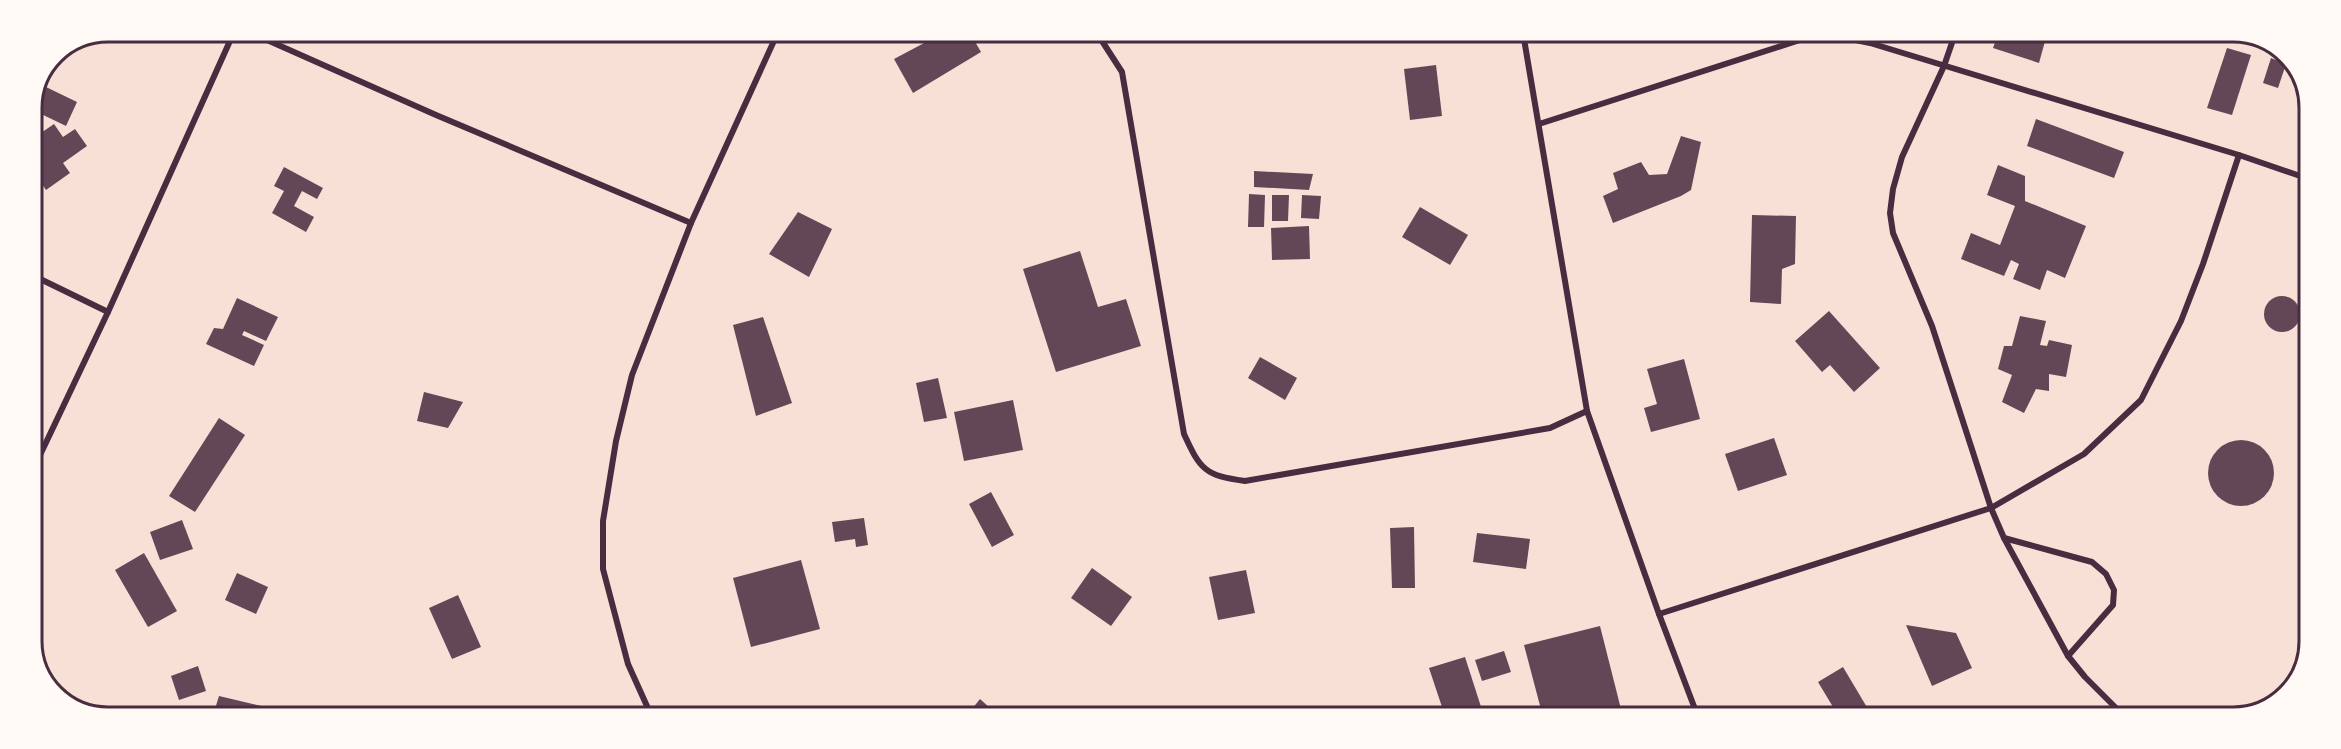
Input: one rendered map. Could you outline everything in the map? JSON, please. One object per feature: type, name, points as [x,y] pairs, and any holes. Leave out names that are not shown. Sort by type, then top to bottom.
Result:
[{"type":"street","points":[[42,451],[108,312],[230,42]]},
{"type":"street","points":[[272,42],[436,115],[691,223]]},
{"type":"street","points":[[647,707],[628,664],[603,569],[603,521],[616,441],[632,375],[691,223],[773,42]]},
{"type":"street","points":[[1103,42],[1122,72],[1184,434],[1197,463],[1221,478],[1245,481],[1550,428],[1587,411]]},
{"type":"street","points":[[1525,42],[1587,411],[1694,707]]},
{"type":"street","points":[[1539,124],[1794,42]]},
{"type":"street","points":[[1865,42],[2239,155],[2299,176]]},
{"type":"street","points":[[1952,42],[1944,66],[1902,157],[1893,189],[1890,213],[1893,233],[1932,326],[1991,508],[2004,538],[2068,656],[2115,707]]},
{"type":"street","points":[[1659,614],[1991,508],[2084,454],[2141,400],[2181,321],[2203,264],[2239,155]]},
{"type":"street","points":[[42,280],[108,312]]},
{"type":"street","points":[[2004,538],[2092,562],[2106,574],[2114,590],[2113,604],[2068,656]]},
{"type":"building","points":[[926,42],[975,42],[981,52],[913,93],[894,59]]},
{"type":"building","points":[[1995,42],[2045,42],[2039,63],[1993,48]]},
{"type":"building","points":[[2227,48],[2251,55],[2232,115],[2207,108]]},
{"type":"building","points":[[2271,58],[2278,61],[2285,68],[2278,88],[2263,83]]},
{"type":"building","points":[[1436,65],[1442,116],[1410,120],[1404,69]]},
{"type":"building","points":[[45,89],[77,102],[66,126],[42,114]]},
{"type":"building","points":[[2036,119],[2124,152],[2114,178],[2027,146]]},
{"type":"building","points":[[54,124],[63,137],[75,129],[87,146],[63,163],[70,173],[46,190],[42,184],[42,132]]},
{"type":"building","points":[[1681,136],[1701,142],[1691,190],[1613,223],[1603,196],[1618,189],[1613,173],[1641,162],[1649,175],[1667,174]]},
{"type":"building","points":[[1998,165],[2025,176],[2025,201],[2086,226],[2065,278],[2047,270],[2040,290],[2013,279],[2019,264],[2011,260],[2004,276],[1961,259],[1971,233],[2000,245],[2015,206],[1987,195]]},
{"type":"building","points":[[284,167],[323,188],[317,199],[302,191],[294,206],[314,217],[306,232],[272,213],[284,191],[274,186]]},
{"type":"building","points":[[1254,171],[1313,174],[1309,190],[1254,187]]},
{"type":"building","points":[[1249,194],[1265,195],[1264,227],[1248,227]]},
{"type":"building","points":[[1272,195],[1289,195],[1288,221],[1272,221]]},
{"type":"building","points":[[1302,195],[1321,196],[1319,219],[1301,218]]},
{"type":"building","points":[[1420,207],[1468,235],[1450,265],[1402,237]]},
{"type":"building","points":[[798,212],[832,229],[809,277],[769,254]]},
{"type":"building","points":[[1752,215],[1796,216],[1795,264],[1782,269],[1781,304],[1750,302]]},
{"type":"building","points":[[1309,226],[1310,259],[1272,260],[1271,228]]},
{"type":"building","points":[[1080,251],[1098,307],[1126,299],[1141,346],[1056,372],[1023,269]]},
{"type":"building","points":[[2282,296],[2295,301],[2299,307],[2299,321],[2295,327],[2282,332],[2269,327],[2264,314],[2269,301]]},
{"type":"building","points":[[237,298],[278,317],[266,341],[244,331],[242,335],[264,345],[254,366],[206,344],[214,328],[223,329]]},
{"type":"building","points":[[1829,311],[1880,368],[1854,392],[1830,365],[1822,372],[1795,341]]},
{"type":"building","points":[[2020,316],[2046,321],[2040,345],[2047,346],[2049,340],[2072,345],[2066,377],[2049,374],[2049,391],[2036,389],[2024,413],[2002,402],[2012,375],[1998,369],[2004,346],[2012,346]]},
{"type":"building","points":[[763,317],[792,403],[756,416],[733,325]]},
{"type":"building","points":[[1260,357],[1297,378],[1285,400],[1248,378]]},
{"type":"building","points":[[1684,359],[1700,419],[1651,432],[1644,408],[1657,404],[1647,369]]},
{"type":"building","points":[[938,378],[947,418],[924,422],[916,383]]},
{"type":"building","points":[[424,392],[463,402],[448,428],[417,421]]},
{"type":"building","points":[[1013,400],[1023,450],[964,461],[954,412]]},
{"type":"building","points":[[219,418],[245,435],[195,512],[169,496]]},
{"type":"building","points":[[1774,438],[1787,475],[1738,491],[1725,454]]},
{"type":"building","points":[[2241,440],[2254,442],[2269,455],[2274,473],[2272,486],[2259,501],[2241,506],[2228,504],[2213,491],[2208,473],[2210,460],[2223,445]]},
{"type":"building","points":[[991,492],[1014,535],[992,547],[969,504]]},
{"type":"building","points":[[864,518],[868,545],[856,547],[855,539],[835,542],[832,522]]},
{"type":"building","points":[[182,520],[193,549],[160,560],[150,532]]},
{"type":"building","points":[[1414,527],[1415,588],[1392,588],[1390,528]]},
{"type":"building","points":[[1477,533],[1530,539],[1526,569],[1473,562]]},
{"type":"building","points":[[144,553],[177,611],[148,627],[115,570]]},
{"type":"building","points":[[801,560],[820,629],[751,647],[733,578]]},
{"type":"building","points":[[1092,568],[1132,597],[1111,626],[1071,598]]},
{"type":"building","points":[[1246,570],[1255,613],[1218,620],[1209,577]]},
{"type":"building","points":[[237,573],[268,587],[256,614],[225,600]]},
{"type":"building","points":[[458,595],[481,647],[452,659],[429,608]]},
{"type":"building","points":[[1906,625],[1956,633],[1972,668],[1932,686]]},
{"type":"building","points":[[1600,626],[1620,707],[1540,707],[1524,645]]},
{"type":"building","points":[[1504,651],[1511,672],[1482,681],[1475,660]]},
{"type":"building","points":[[1465,657],[1481,707],[1442,707],[1429,668]]},
{"type":"building","points":[[198,666],[206,691],[179,700],[171,676]]},
{"type":"building","points":[[1843,667],[1867,707],[1833,707],[1818,682]]},
{"type":"building","points":[[219,696],[266,707],[216,707]]},
{"type":"building","points":[[980,699],[989,707],[974,707]]}]
